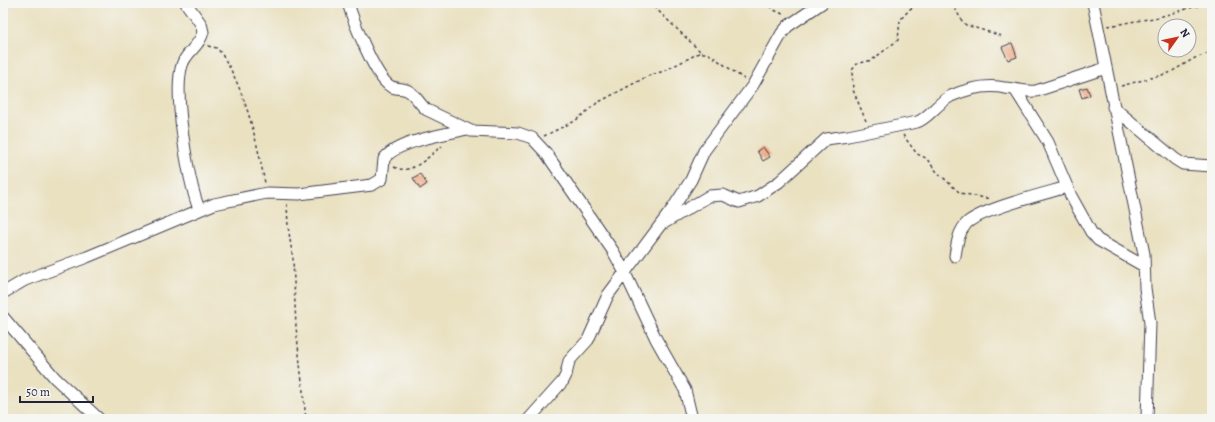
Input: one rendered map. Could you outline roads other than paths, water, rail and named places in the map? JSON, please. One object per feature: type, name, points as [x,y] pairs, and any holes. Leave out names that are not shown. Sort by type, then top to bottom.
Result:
[{"type":"street","points":[[186,3],[201,24],[204,32],[200,42],[182,64],[180,84],[183,133],[191,181],[199,209]]},
{"type":"street","points":[[348,3],[361,42],[387,84],[410,92],[427,110],[467,129],[485,132],[518,133],[532,138],[546,153],[613,251],[624,271],[656,339],[685,390],[692,419]]},
{"type":"street","points":[[529,419],[563,381],[569,361],[588,340],[608,295],[691,180],[704,151],[753,85],[782,33],[822,3]]},
{"type":"street","points":[[1093,3],[1113,107],[1139,225],[1150,323],[1147,419]]},
{"type":"street","points":[[660,225],[670,221],[709,196],[723,195],[739,202],[758,196],[787,176],[826,139],[870,132],[923,120],[935,106],[952,96],[981,87],[1005,87],[1016,91],[1036,91],[1106,68]]},
{"type":"street","points":[[1016,91],[1048,142],[1067,187],[1090,232],[1098,240],[1144,266]]},
{"type":"street","points":[[1113,107],[1183,164],[1212,166]]},
{"type":"street","points":[[3,293],[25,280],[94,254],[199,209],[226,200],[266,193],[287,194],[372,185],[382,179],[383,162],[389,153],[403,145],[467,129]]},
{"type":"street","points":[[955,256],[959,234],[967,223],[983,214],[1067,187]]},
{"type":"street","points":[[3,318],[55,378],[99,419]]}]
